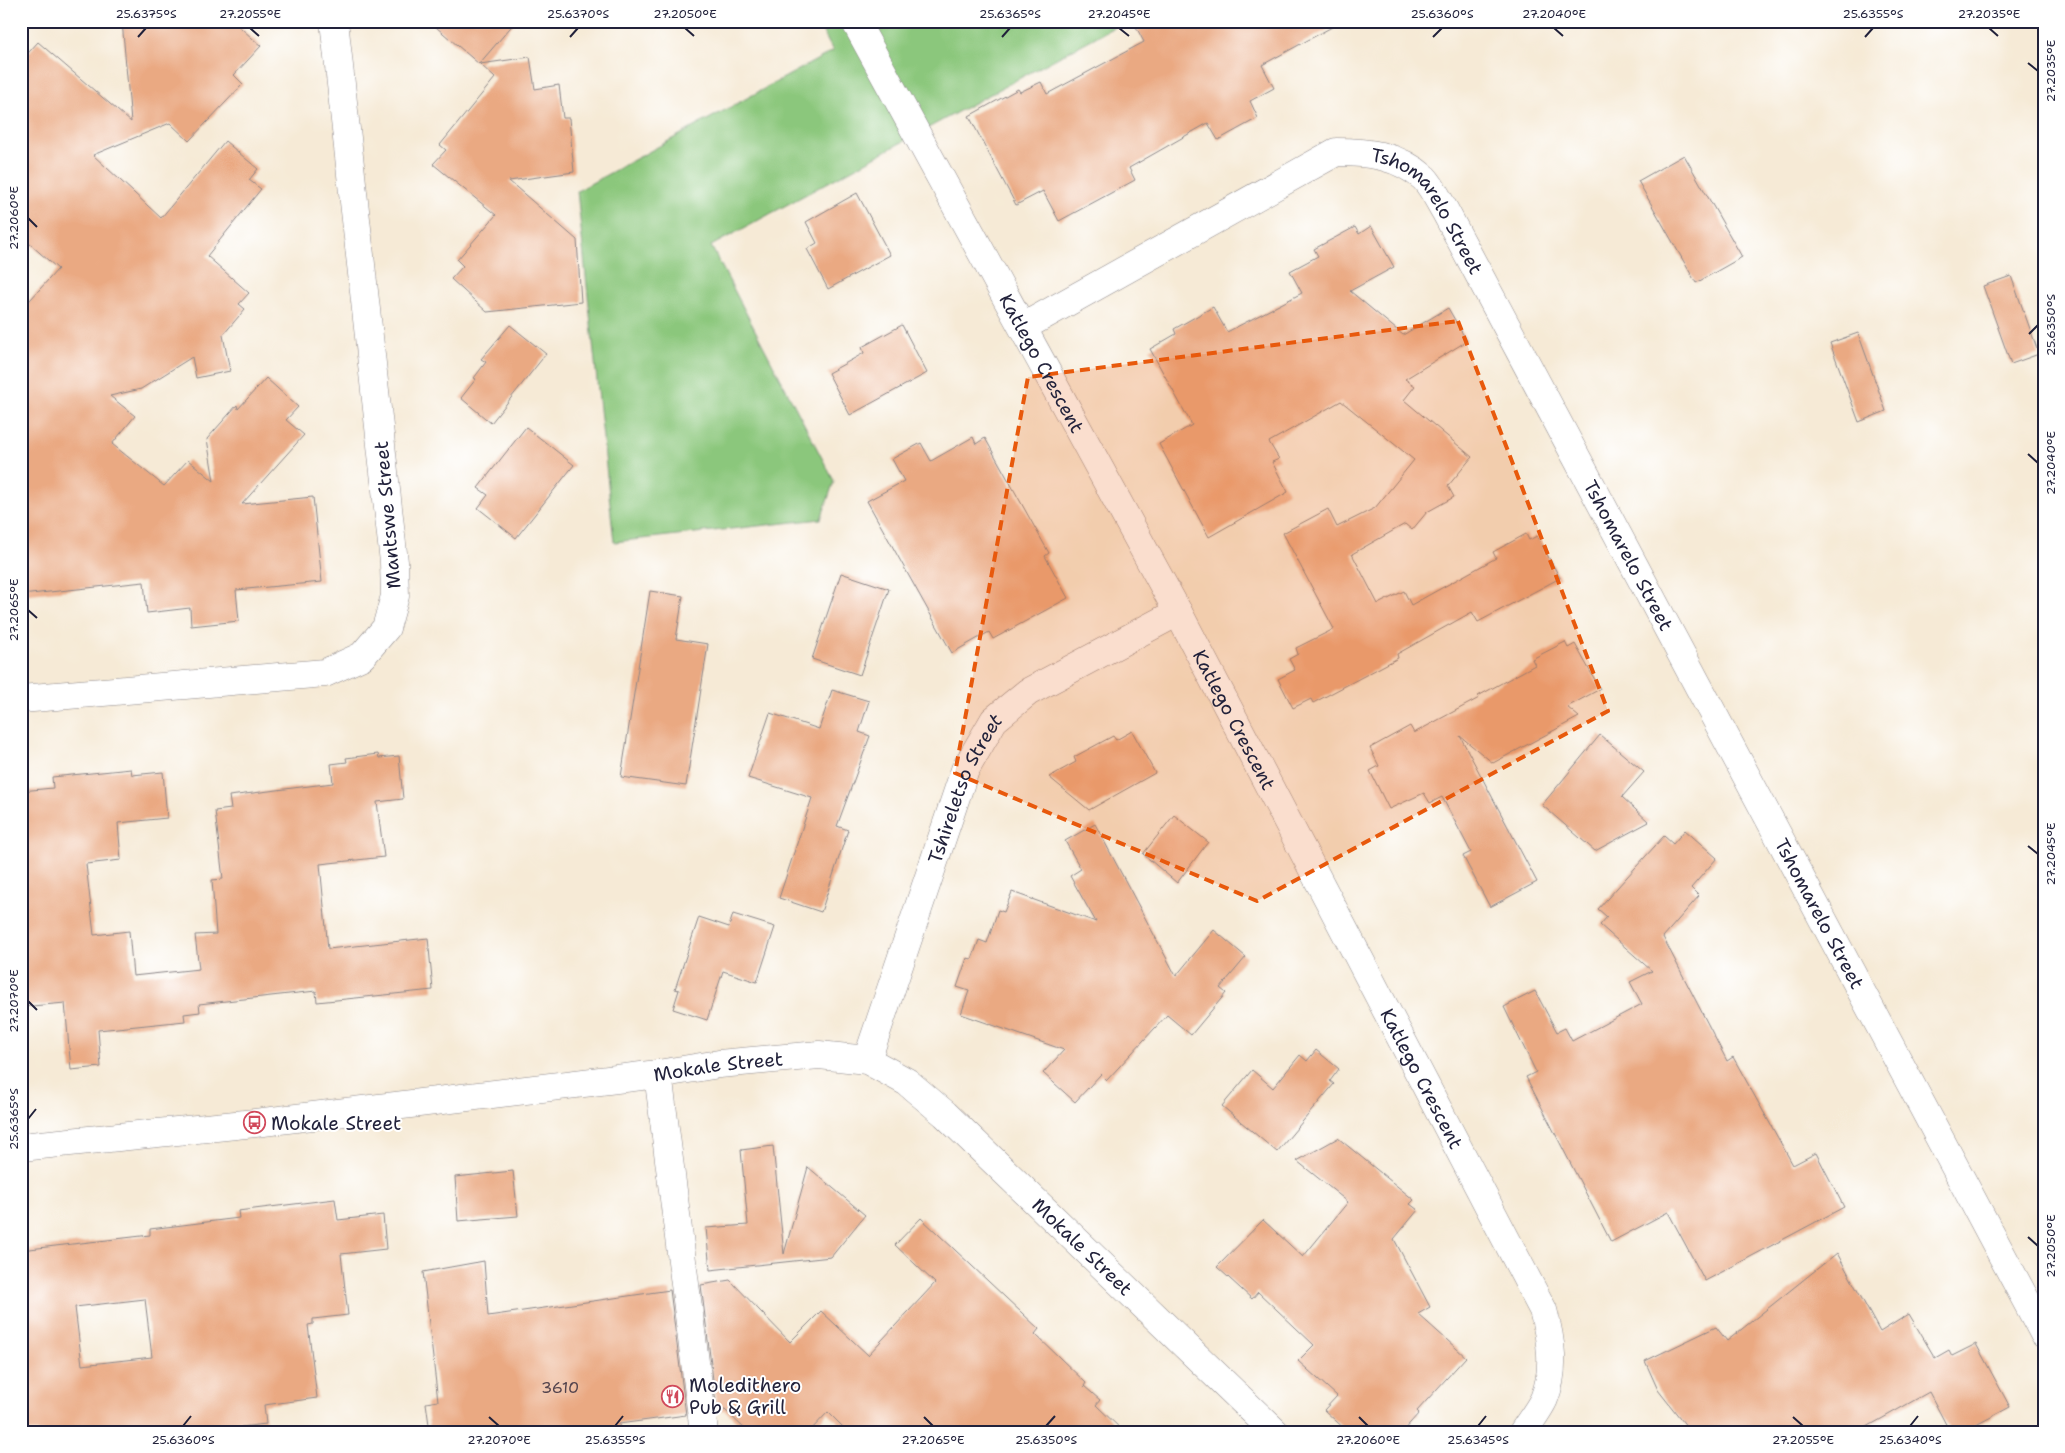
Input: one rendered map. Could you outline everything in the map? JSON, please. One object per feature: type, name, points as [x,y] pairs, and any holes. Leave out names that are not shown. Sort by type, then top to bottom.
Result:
[{"type":"street","name":"Mantswe Street","points":[[21,699],[325,673],[362,656],[386,628],[395,596],[394,562],[334,21]]},
{"type":"street","name":"Katlego Crescent","points":[[855,21],[1178,612],[1543,1310],[1550,1336],[1552,1370],[1544,1398],[1523,1432]]},
{"type":"street","name":"Tshomarelo Street","points":[[1023,327],[1336,152],[1366,152],[1396,159],[1425,179],[1445,211],[2044,1334]]},
{"type":"street","name":"Tshireletso Street","points":[[867,1060],[965,770],[994,720],[1028,692],[1178,612]]},
{"type":"street","name":"Mokale Street","points":[[21,1147],[264,1122],[658,1074],[719,1064],[819,1055],[867,1060],[907,1082],[945,1114],[1275,1432]]},
{"type":"street","points":[[658,1074],[704,1432]]},
{"type":"highlighted area","points":[[1458,321],[1608,711],[1257,901],[955,773],[1028,377]]},
{"type":"green space","points":[[817,21],[1125,21],[711,246],[834,481],[821,519],[614,542],[577,191],[833,51]]},
{"type":"building","points":[[122,21],[233,21],[261,46],[234,75],[243,84],[189,141],[170,123],[93,155],[161,218],[225,141],[258,169],[249,180],[261,189],[207,256],[249,293],[239,304],[245,309],[223,335],[230,371],[196,378],[192,357],[141,389],[110,396],[135,416],[112,444],[164,486],[188,460],[214,481],[207,439],[237,405],[238,409],[266,378],[298,407],[286,420],[304,435],[242,504],[313,497],[322,582],[236,590],[239,621],[191,626],[190,608],[147,613],[144,582],[21,595],[21,310],[58,269],[21,236],[21,61],[38,42],[131,122]]},
{"type":"building","points":[[429,21],[516,21],[479,64]]},
{"type":"building","points":[[1133,21],[1343,21],[1262,65],[1274,88],[1250,101],[1258,118],[1218,140],[1208,123],[1129,168],[1135,180],[1059,221],[1043,191],[1016,205],[969,116],[1018,89],[1020,92],[1041,82],[1047,94],[1144,42]]},
{"type":"building","points":[[530,57],[535,89],[559,85],[563,118],[569,118],[574,172],[509,181],[577,240],[581,302],[487,312],[451,279],[463,266],[457,260],[496,215],[433,164],[446,150],[440,145],[495,78],[480,64]]},
{"type":"building","points":[[1684,155],[1742,257],[1696,283],[1638,181]]},
{"type":"building","points":[[857,193],[890,255],[828,289],[807,249],[817,243],[806,222]]},
{"type":"building","points":[[1371,226],[1394,267],[1350,291],[1403,335],[1448,308],[1467,341],[1405,379],[1415,386],[1404,400],[1472,457],[1448,486],[1454,497],[1427,512],[1412,530],[1405,524],[1352,554],[1378,604],[1404,591],[1411,605],[1496,558],[1493,552],[1526,534],[1529,540],[1537,536],[1560,578],[1478,622],[1472,612],[1397,654],[1398,658],[1313,703],[1311,699],[1293,708],[1278,679],[1295,670],[1289,659],[1298,654],[1296,648],[1334,629],[1283,533],[1328,509],[1337,527],[1375,508],[1414,460],[1341,401],[1269,442],[1279,459],[1272,462],[1288,492],[1209,537],[1159,444],[1192,425],[1150,349],[1176,334],[1174,329],[1213,307],[1227,332],[1302,293],[1290,271],[1318,256],[1314,249],[1355,227],[1359,234]]},
{"type":"building","points":[[2011,276],[2039,354],[2011,364],[1983,286]]},
{"type":"building","points":[[510,325],[546,354],[491,423],[461,398],[486,362],[481,359]]},
{"type":"building","points":[[902,325],[927,373],[850,415],[828,373],[864,353],[862,347]]},
{"type":"building","points":[[1858,333],[1886,411],[1859,422],[1830,343]]},
{"type":"building","points":[[526,427],[574,465],[516,538],[478,508],[488,495],[478,488]]},
{"type":"building","points":[[973,437],[976,444],[985,438],[1049,553],[1045,556],[1068,598],[993,639],[989,632],[952,653],[867,501],[904,481],[892,459],[921,443],[931,461]]},
{"type":"building","points":[[841,573],[889,589],[860,675],[812,659]]},
{"type":"building","points":[[650,591],[683,596],[676,639],[708,644],[686,786],[621,777]]},
{"type":"building","points":[[1565,642],[1568,648],[1575,644],[1600,689],[1567,707],[1579,717],[1493,763],[1460,736],[1537,882],[1490,907],[1463,856],[1471,852],[1442,797],[1430,803],[1424,793],[1389,809],[1370,771],[1379,766],[1370,748],[1410,726],[1414,733],[1479,698],[1478,696],[1535,665],[1532,659]]},
{"type":"building","points":[[832,690],[869,701],[859,732],[870,736],[837,826],[848,830],[821,912],[779,898],[812,798],[748,778],[770,713],[819,729]]},
{"type":"building","points":[[1132,731],[1155,773],[1089,810],[1049,777],[1076,762],[1074,757],[1113,736],[1116,740]]},
{"type":"building","points":[[1600,735],[1644,772],[1622,797],[1649,822],[1595,851],[1542,805]]},
{"type":"building","points":[[378,754],[379,758],[399,756],[403,799],[377,802],[384,857],[320,864],[328,949],[428,938],[433,990],[317,1002],[316,991],[199,1004],[200,1012],[184,1014],[185,1021],[98,1030],[101,1067],[71,1070],[65,1003],[21,1007],[21,791],[53,788],[52,777],[131,769],[132,775],[163,772],[167,818],[118,823],[121,860],[86,864],[94,935],[129,931],[133,976],[199,969],[195,935],[216,934],[212,880],[223,879],[215,811],[231,809],[229,796],[333,783],[331,764],[347,762],[346,758]]},
{"type":"building","points":[[1174,815],[1208,842],[1177,883],[1143,854]]},
{"type":"building","points":[[1095,824],[1176,976],[1214,930],[1246,957],[1220,988],[1226,993],[1191,1035],[1167,1015],[1107,1080],[1101,1074],[1075,1102],[1043,1073],[1064,1050],[961,1014],[969,991],[957,987],[967,958],[972,959],[979,940],[987,943],[998,910],[1004,912],[1012,892],[1096,922],[1070,876],[1081,869],[1065,841]]},
{"type":"building","points":[[1685,830],[1717,858],[1691,888],[1699,896],[1663,937],[1727,1061],[1733,1057],[1793,1165],[1816,1153],[1844,1207],[1705,1281],[1668,1212],[1611,1242],[1526,1077],[1536,1072],[1504,1007],[1535,991],[1557,1032],[1565,1028],[1572,1041],[1642,1004],[1630,982],[1652,971],[1600,925],[1607,917],[1598,909],[1664,836],[1673,844]]},
{"type":"building","points":[[733,914],[775,927],[757,982],[723,971],[707,1020],[673,1009],[679,990],[675,989],[699,917],[729,927]]},
{"type":"building","points":[[1316,1050],[1339,1069],[1330,1081],[1334,1084],[1277,1152],[1222,1106],[1252,1070],[1273,1088],[1300,1055],[1307,1061]]},
{"type":"building","points":[[1338,1138],[1414,1200],[1410,1204],[1418,1210],[1394,1239],[1430,1307],[1418,1314],[1466,1357],[1417,1411],[1419,1413],[1402,1432],[1348,1432],[1324,1410],[1337,1396],[1298,1361],[1314,1345],[1258,1292],[1252,1299],[1217,1267],[1263,1220],[1303,1257],[1348,1202],[1297,1161]]},
{"type":"building","points":[[773,1146],[784,1254],[808,1167],[865,1215],[831,1257],[710,1270],[706,1228],[748,1225],[741,1150]]},
{"type":"building","points":[[513,1171],[518,1216],[458,1221],[455,1177]]},
{"type":"building","points":[[335,1199],[338,1220],[383,1215],[386,1249],[341,1254],[348,1315],[313,1319],[313,1324],[308,1325],[317,1398],[264,1405],[266,1424],[241,1427],[241,1432],[21,1432],[21,1250],[150,1235],[150,1229],[239,1218],[238,1211]],"holes":[[[145,1299],[152,1357],[82,1365],[75,1307]]]},
{"type":"building","points":[[921,1218],[1039,1329],[1035,1334],[1086,1383],[1084,1386],[1100,1400],[1096,1405],[1124,1432],[848,1432],[828,1412],[809,1432],[748,1432],[725,1410],[717,1411],[701,1285],[730,1280],[790,1342],[821,1311],[868,1355],[935,1283],[895,1245]]},
{"type":"building","points":[[1837,1253],[1880,1332],[1909,1314],[1935,1358],[1949,1350],[1952,1356],[1976,1344],[2010,1407],[1963,1432],[1950,1432],[1929,1392],[1858,1432],[1691,1432],[1658,1390],[1645,1361],[1716,1327],[1727,1341]]},
{"type":"building","points":[[484,1261],[488,1316],[670,1290],[686,1415],[619,1424],[620,1432],[430,1432],[426,1403],[438,1401],[423,1272]]},
{"type":"place","name":"Mokale Street","points":[[255,1123]]},
{"type":"place","name":"Moledithero Pub & Grill","points":[[673,1396]]}]
